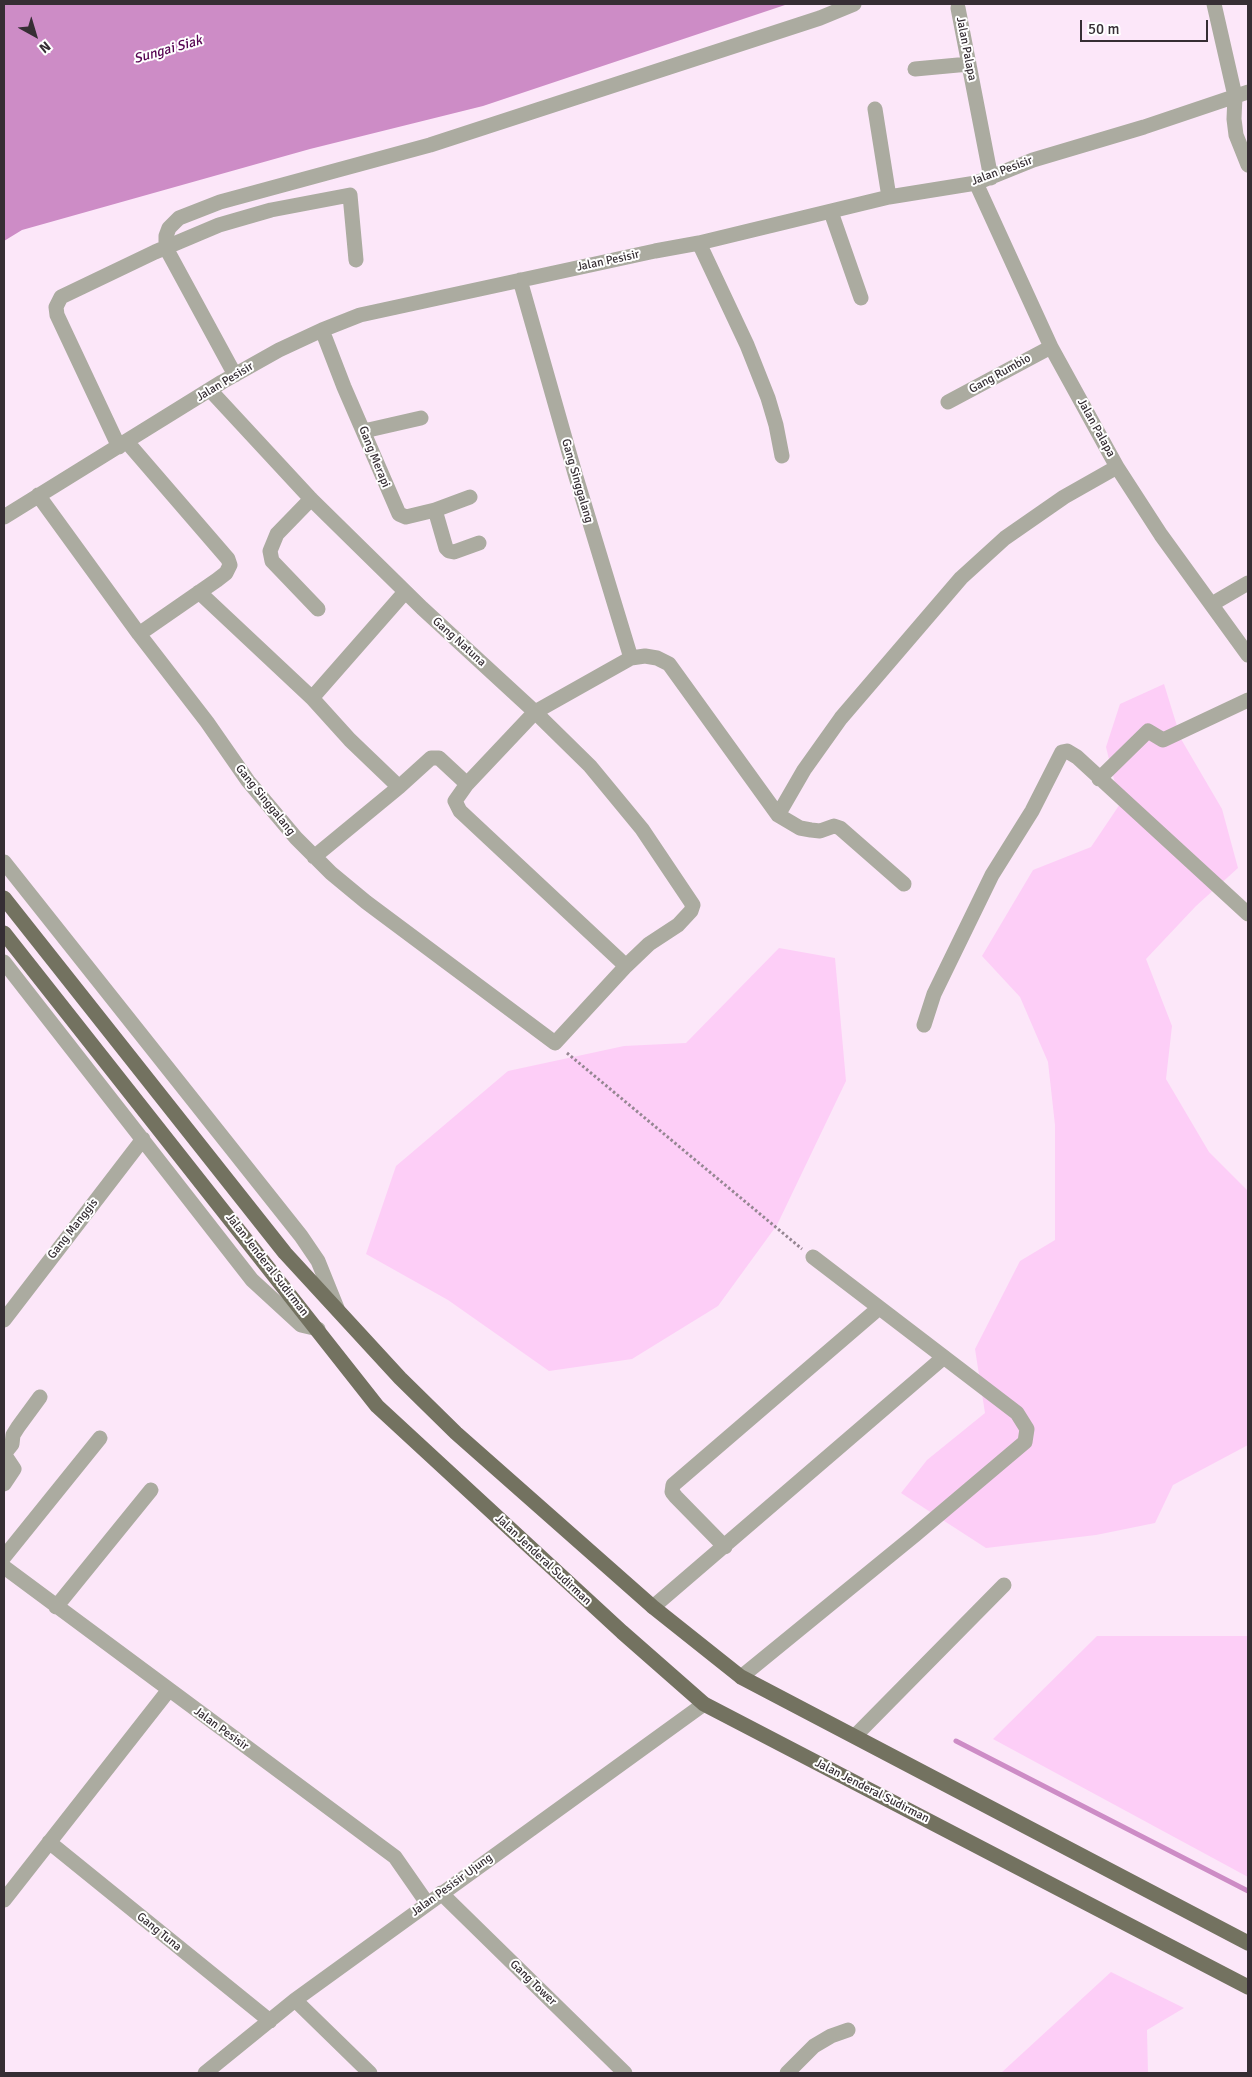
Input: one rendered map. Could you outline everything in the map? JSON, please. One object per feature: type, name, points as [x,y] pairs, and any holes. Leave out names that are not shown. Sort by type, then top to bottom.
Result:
[{"type":"main road","name":"Jalan Jenderal Sudirman","points":[[4,898],[285,1253],[400,1378],[456,1433],[653,1607],[741,1677],[1248,1943]]},
{"type":"main road","name":"Jalan Jenderal Sudirman","points":[[4,933],[377,1406],[622,1632],[704,1704],[1248,1987]]},
{"type":"street","points":[[234,375],[166,248],[167,231],[173,222],[179,218],[220,202],[430,145],[820,18],[854,4]]},
{"type":"street","points":[[1214,4],[1241,94],[1234,118],[1236,135],[1248,165]]},
{"type":"street","name":"Jalan Palapa","points":[[958,8],[991,178]]},
{"type":"street","points":[[914,69],[969,64]]},
{"type":"street","name":"Jalan Pesisir","points":[[4,517],[234,375],[279,350],[322,330],[377,310],[698,243],[889,197],[976,183],[1033,160],[1144,127],[1241,94]]},
{"type":"street","points":[[875,109],[889,197]]},
{"type":"street","name":"Jalan Palapa","points":[[976,183],[1051,347],[1116,466],[1161,534],[1248,655]]},
{"type":"street","points":[[139,634],[226,573],[230,565],[228,559],[123,445],[57,315],[56,307],[59,300],[65,295],[219,225],[253,215],[350,195],[356,260]]},
{"type":"street","points":[[831,212],[860,298]]},
{"type":"street","points":[[698,243],[747,346],[768,398],[782,456]]},
{"type":"street","name":"Gang Singgalang","points":[[520,280],[576,477],[631,658]]},
{"type":"street","name":"Gang Merapi","points":[[322,330],[344,387],[399,514],[406,517],[435,510],[470,497]]},
{"type":"street","name":"Gang Rumbio","points":[[948,402],[1051,347]]},
{"type":"street","name":"Gang Natuna","points":[[210,390],[311,500],[406,592],[536,712],[590,766],[642,829],[693,905],[691,911],[678,924],[650,944],[626,966]]},
{"type":"street","points":[[364,431],[421,418]]},
{"type":"street","points":[[778,814],[804,770],[840,718],[961,578],[1005,538],[1064,497],[1116,466]]},
{"type":"street","name":"Gang Singgalang","points":[[38,496],[139,634],[207,722],[248,781],[296,838],[331,873],[366,902],[555,1043]]},
{"type":"street","points":[[311,500],[277,534],[270,551],[272,561],[318,609]]},
{"type":"street","points":[[435,510],[446,548],[449,551],[454,552],[479,543]]},
{"type":"street","points":[[1212,604],[1248,583]]},
{"type":"street","points":[[199,592],[312,698],[350,740],[399,787]]},
{"type":"street","points":[[312,698],[406,592]]},
{"type":"street","points":[[555,1043],[626,966],[460,811],[455,801],[467,784],[536,712],[631,658],[645,656],[657,658],[669,664],[778,814],[800,828],[820,832],[834,826],[840,828],[904,884]]},
{"type":"street","points":[[1099,779],[1148,731],[1163,740],[1248,700]]},
{"type":"street","points":[[924,1025],[934,994],[992,875],[1032,811],[1062,752],[1067,751],[1077,757],[1248,914]]},
{"type":"street","points":[[314,856],[399,787],[427,760],[434,757],[439,758],[467,784]]},
{"type":"street","points":[[4,862],[296,1229],[318,1261],[337,1309]]},
{"type":"street","points":[[4,962],[252,1280],[300,1325],[318,1329]]},
{"type":"street","name":"Gang Manggis","points":[[4,1320],[143,1138]]},
{"type":"street","points":[[741,1677],[915,1535],[1025,1442],[1028,1429],[1017,1413],[813,1257]]},
{"type":"street","points":[[725,1547],[676,1497],[672,1492],[673,1485],[879,1308]]},
{"type":"street","points":[[653,1607],[944,1358]]},
{"type":"street","points":[[4,1484],[14,1469],[4,1454],[12,1444],[13,1435],[40,1396]]},
{"type":"street","points":[[4,1557],[100,1438]]},
{"type":"street","points":[[56,1607],[151,1490]]},
{"type":"street","name":"Jalan Pesisir","points":[[4,1567],[394,1857],[427,1903]]},
{"type":"street","points":[[855,1736],[1004,1585]]},
{"type":"street","points":[[4,1900],[168,1690]]},
{"type":"street","name":"Jalan Pesisir Ujung","points":[[207,2073],[295,2000],[704,1704]]},
{"type":"street","name":"Gang Tuna","points":[[49,1842],[270,2021]]},
{"type":"street","name":"Gang Tower","points":[[441,1893],[625,2073]]},
{"type":"street","points":[[295,2000],[370,2073]]},
{"type":"street","points":[[788,2073],[814,2046],[848,2030]]},
{"type":"path","points":[[555,1043],[813,1257]]},
{"type":"shaded area","points":[[1164,684],[1181,739],[1222,809],[1238,868],[1196,906],[1146,959],[1172,1026],[1166,1079],[1209,1152],[1248,1191],[1248,1445],[1173,1485],[1155,1523],[1096,1535],[986,1548],[901,1493],[927,1460],[985,1413],[975,1349],[1020,1261],[1055,1240],[1055,1125],[1048,1062],[1020,997],[982,956],[1033,870],[1091,847],[1120,804],[1106,747],[1120,704]]},
{"type":"shaded area","points":[[779,948],[835,958],[846,1081],[777,1225],[718,1306],[632,1359],[549,1371],[448,1300],[366,1254],[396,1166],[508,1071],[624,1046],[686,1043]]},
{"type":"shaded area","points":[[1097,1636],[1248,1636],[1248,1877],[993,1739]]},
{"type":"shaded area","points":[[1111,1972],[1184,2008],[1147,2030],[1148,2073],[1001,2073]]},
{"type":"water","name":"Sungai Siak","points":[[4,4],[788,4],[483,106],[310,149],[22,230],[4,241]]},
{"type":"waterway","points":[[956,1741],[1248,1891]]}]
